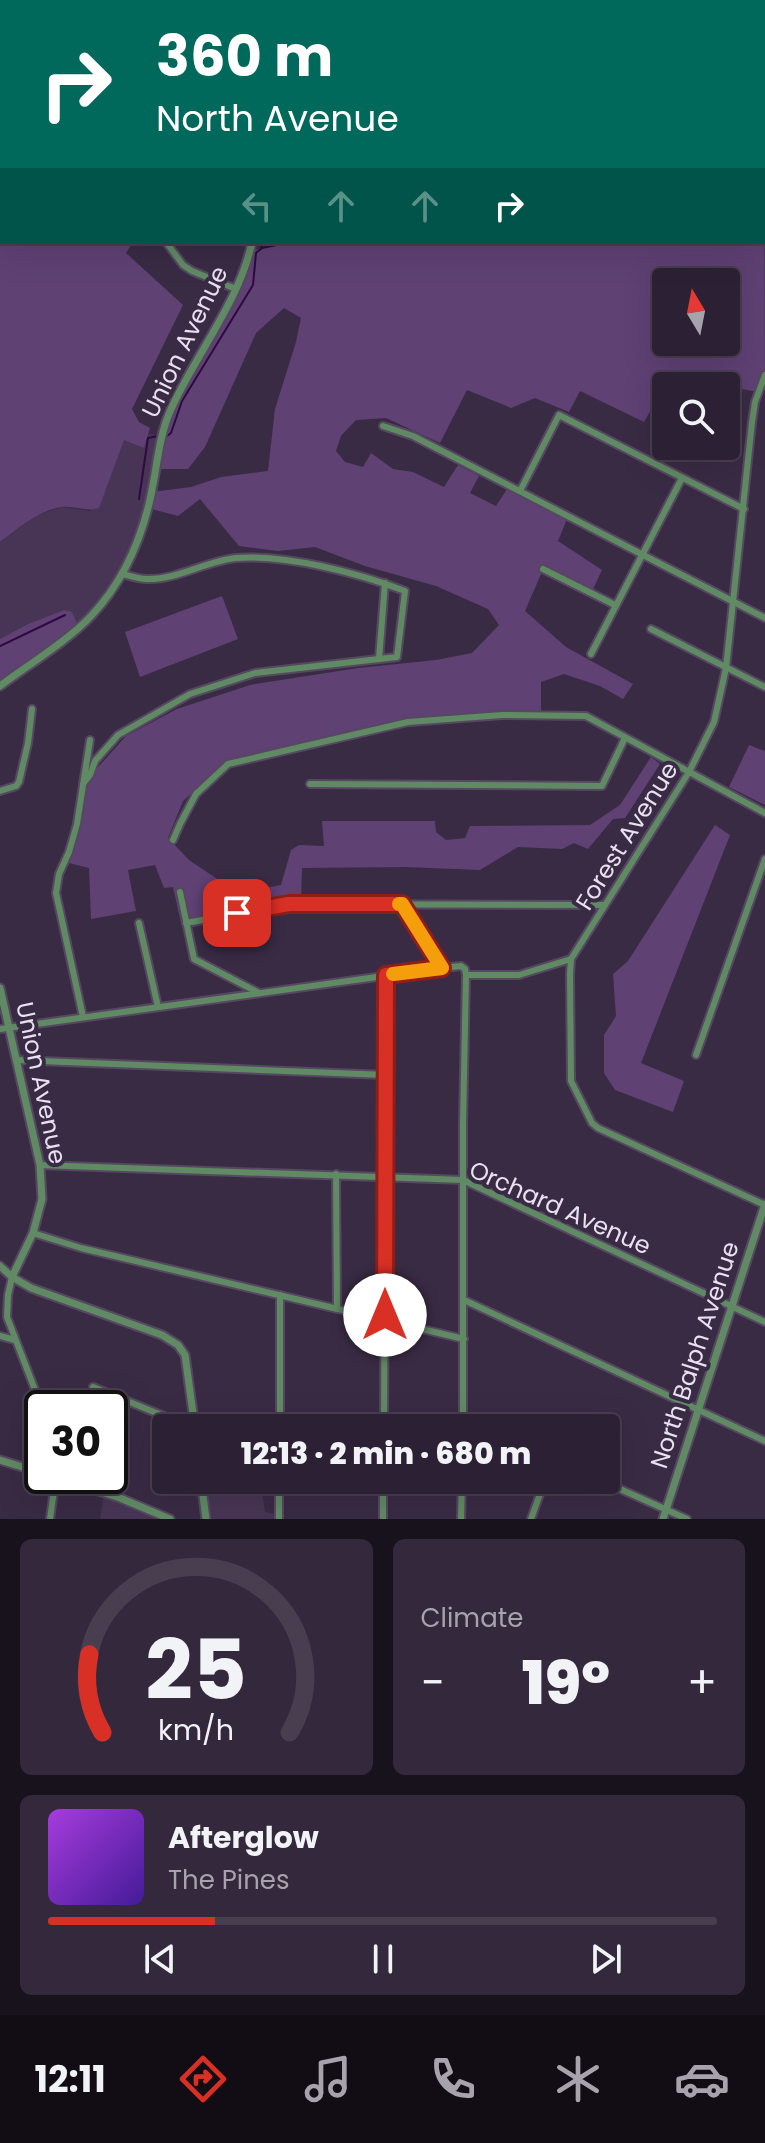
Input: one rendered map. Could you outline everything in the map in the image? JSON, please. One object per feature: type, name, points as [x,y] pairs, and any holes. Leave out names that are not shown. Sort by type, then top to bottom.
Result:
[{"type":"street","points":[[167,244],[183,265],[192,271],[236,289]]},
{"type":"street","name":"Union Avenue","points":[[0,686],[86,622],[123,574],[135,550],[147,512],[170,409],[236,289],[251,244]]},
{"type":"street","name":"Forest Avenue","points":[[571,959],[689,772],[714,722],[726,668],[752,422],[755,402],[765,375]]},
{"type":"street","points":[[520,491],[559,415],[744,509]]},
{"type":"street","points":[[383,426],[413,436],[765,618]]},
{"type":"street","points":[[591,654],[682,478]]},
{"type":"street","points":[[83,784],[95,761],[118,735],[190,694],[255,673],[397,657],[405,591],[385,583],[305,563],[268,558],[212,562],[160,578],[123,574]]},
{"type":"street","points":[[543,569],[615,605]]},
{"type":"street","points":[[379,659],[385,583]]},
{"type":"street","points":[[651,629],[765,687]]},
{"type":"street","points":[[0,791],[19,782],[32,709]]},
{"type":"street","points":[[173,840],[196,794],[228,764],[408,722],[502,715],[586,716],[765,813]]},
{"type":"street","points":[[310,784],[602,786],[625,738]]},
{"type":"street","points":[[83,1017],[56,893],[59,874],[77,824],[90,740]]},
{"type":"street","points":[[696,1055],[765,859]]},
{"type":"street","points":[[180,892],[194,959],[259,993]]},
{"type":"street","points":[[186,923],[289,904],[605,905]]},
{"type":"street","points":[[402,904],[442,968]]},
{"type":"street","points":[[139,923],[158,1007]]},
{"type":"street","points":[[466,975],[519,975],[571,959],[571,1081],[592,1123],[765,1205]]},
{"type":"street","points":[[4,1028],[386,975],[461,966],[465,969],[463,1414]]},
{"type":"street","points":[[384,1414],[386,975]]},
{"type":"street","name":"Union Avenue","points":[[0,988],[4,1028],[16,1060],[40,1165],[42,1199],[33,1233],[12,1277]]},
{"type":"street","points":[[16,1060],[386,1075]]},
{"type":"street","name":"Orchard Avenue","points":[[40,1165],[463,1180],[765,1322]]},
{"type":"street","points":[[336,1174],[337,1309]]},
{"type":"street","name":"North Balph Avenue","points":[[663,1519],[765,1205]]},
{"type":"street","points":[[33,1233],[81,1248],[464,1339]]},
{"type":"street","points":[[0,1266],[31,1288],[162,1335],[178,1345],[185,1355],[192,1414]]},
{"type":"street","points":[[12,1277],[7,1317],[35,1390]]},
{"type":"street","points":[[280,1295],[280,1414]]},
{"type":"street","points":[[464,1300],[765,1441]]},
{"type":"street","points":[[0,1336],[15,1340]]},
{"type":"street","points":[[93,1387],[160,1414]]},
{"type":"street","points":[[0,1460],[24,1467]]},
{"type":"street","points":[[620,1489],[687,1519]]},
{"type":"street","points":[[50,1519],[53,1494]]},
{"type":"street","points":[[108,1494],[170,1519]]},
{"type":"street","points":[[203,1494],[206,1519]]},
{"type":"street","points":[[279,1494],[279,1519]]},
{"type":"street","points":[[383,1494],[383,1519]]},
{"type":"street","points":[[461,1519],[462,1494]]},
{"type":"street","points":[[531,1519],[540,1494]]},
{"type":"shaded area","points":[[0,244],[132,244],[126,253],[183,305],[132,409],[139,422],[150,428],[144,448],[124,440],[99,508],[52,509],[28,521],[0,542]]},
{"type":"shaded area","points":[[280,244],[765,244],[765,375],[758,392],[740,389],[740,372],[652,372],[652,408],[644,422],[580,391],[569,412],[535,398],[511,408],[467,390],[440,443],[386,418],[356,420],[341,436],[336,451],[345,462],[363,467],[371,453],[393,469],[413,472],[444,487],[458,465],[479,476],[470,493],[496,506],[507,489],[567,519],[558,541],[602,570],[593,589],[545,565],[525,611],[566,647],[633,684],[623,699],[600,686],[564,674],[541,682],[541,716],[408,722],[225,763],[183,801],[168,838],[189,860],[238,893],[281,885],[291,850],[299,845],[324,846],[322,821],[435,821],[436,832],[446,840],[465,838],[470,826],[590,825],[620,805],[651,757],[660,764],[625,818],[613,819],[588,849],[574,843],[562,849],[518,847],[480,870],[302,868],[301,904],[186,923],[181,923],[173,887],[164,888],[155,865],[128,870],[136,911],[91,919],[89,868],[65,862],[83,784],[126,736],[177,709],[250,685],[472,653],[499,625],[488,609],[436,586],[365,566],[315,547],[278,551],[239,546],[200,499],[178,516],[148,508],[152,492],[191,487],[221,477],[268,471],[275,409],[301,318],[284,308],[256,333],[205,447],[188,469],[156,469],[170,409],[236,289],[250,251]]},
{"type":"shaded area","points":[[149,434],[162,436],[152,492],[123,574],[79,628],[26,625],[0,639],[0,542],[35,516],[62,507],[90,511],[124,439],[144,448]]},
{"type":"shaded area","points":[[222,596],[238,639],[140,677],[125,632]]},
{"type":"shaded area","points":[[64,610],[72,612],[79,628],[0,686],[0,639]]},
{"type":"shaded area","points":[[749,745],[765,751],[765,805],[729,787]]},
{"type":"shaded area","points":[[715,825],[730,835],[641,1063],[684,1081],[673,1112],[615,1090],[604,1073],[604,1035],[616,1016],[613,974],[628,961]]},
{"type":"shaded area","points":[[104,1494],[107,1494],[170,1519],[100,1519]]},
{"type":"shaded area","points":[[203,1494],[262,1494],[265,1512],[279,1515],[280,1519],[206,1519]]},
{"type":"waterway","points":[[167,436],[171,433],[182,401],[253,285],[256,253],[262,248],[260,244]]},
{"type":"waterway","points":[[262,248],[281,244]]},
{"type":"waterway","points":[[139,499],[148,438],[158,436]]},
{"type":"waterway","points":[[0,646],[65,615]]},
{"type":"slow traffic","points":[[393,974],[442,968],[402,904],[399,904]]},
{"type":"route","points":[[237,913],[289,904],[402,904],[442,968],[386,975],[385,1315]]}]
